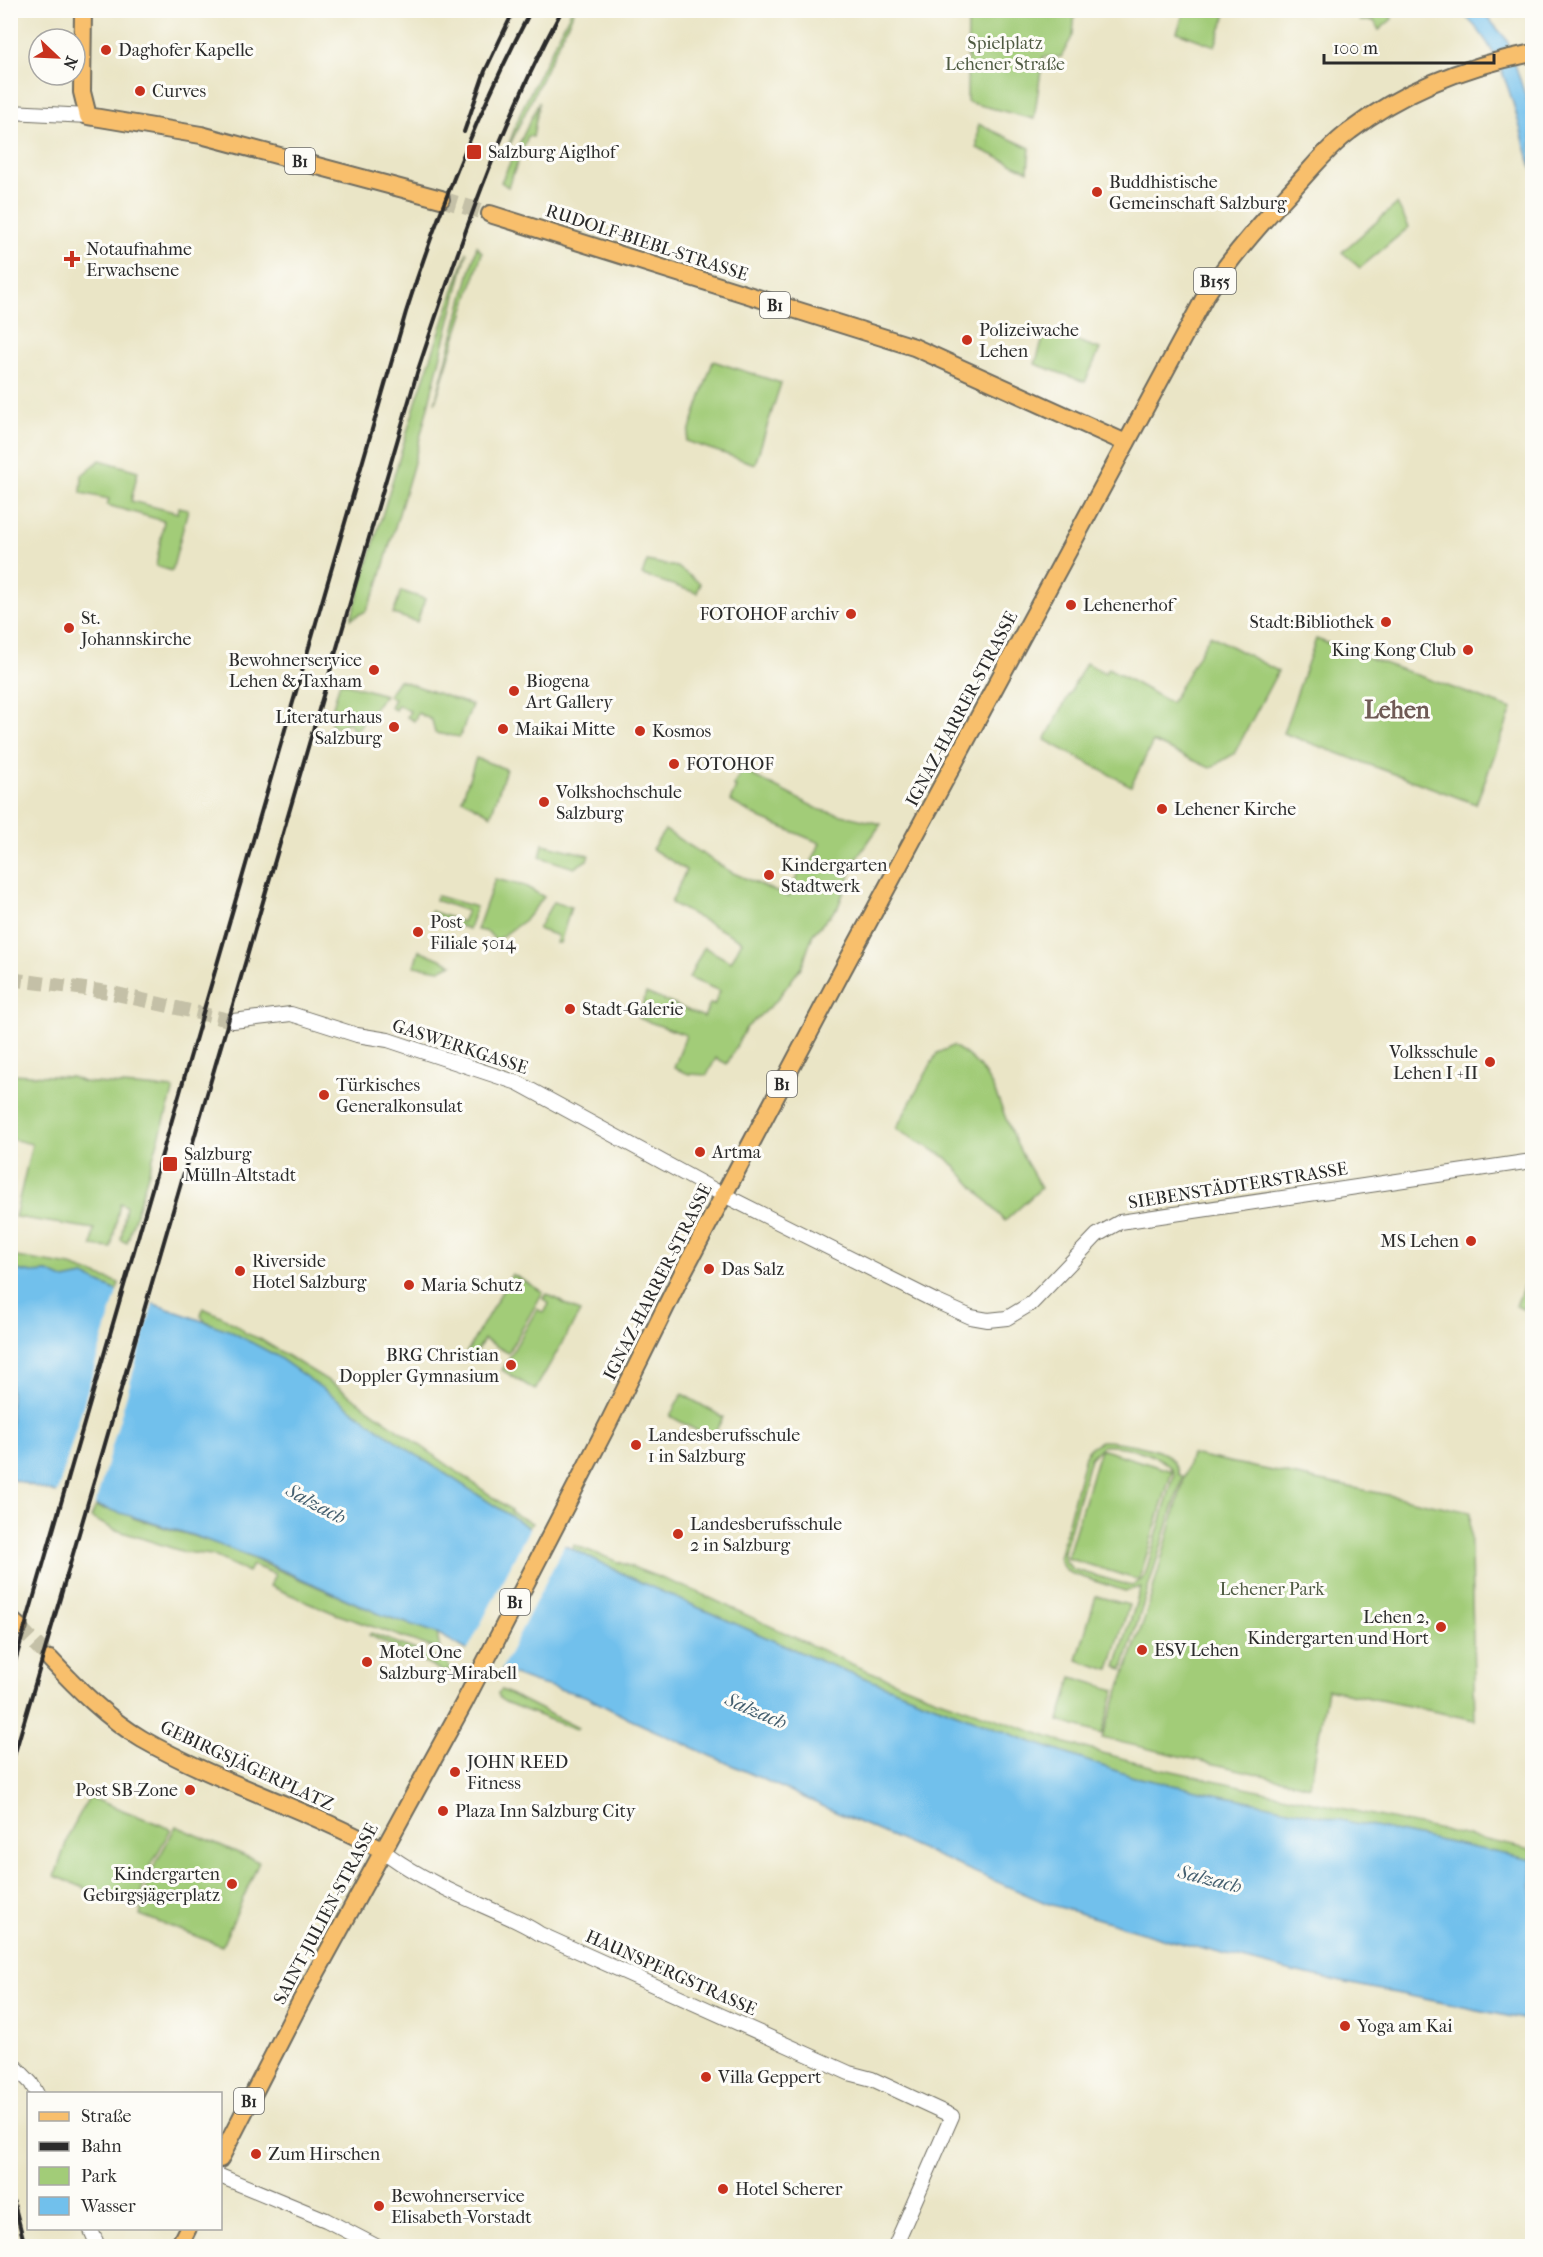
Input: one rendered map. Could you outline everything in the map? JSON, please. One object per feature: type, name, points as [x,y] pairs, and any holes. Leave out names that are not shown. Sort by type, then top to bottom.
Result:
[{"type":"main road","points":[[83,10],[82,92],[88,116]]},
{"type":"main road","name":"IGNAZ-HARRER-STRASSE","points":[[470,1690],[841,973],[1206,295],[1225,266],[1349,131],[1376,113],[1446,76],[1488,62],[1527,54]]},
{"type":"main road","name":"B1","points":[[88,116],[201,135],[441,199]]},
{"type":"main road","name":"RUDOLF-BIEBL-STRASSE","points":[[490,214],[914,347],[1126,443]]},
{"type":"main road","name":"GEBIRGSJÄGERPLATZ","points":[[50,1659],[80,1690],[141,1738],[254,1795],[291,1808],[382,1850]]},
{"type":"main road","name":"SAINT-JULIEN-STRASSE","points":[[222,2154],[302,1999],[470,1690]]},
{"type":"main road","points":[[179,2247],[188,2230]]},
{"type":"street","points":[[10,112],[88,116]]},
{"type":"street","name":"GASWERKGASSE","points":[[233,1021],[291,1014],[357,1035],[388,1040],[513,1081],[724,1196]]},
{"type":"street","name":"SIEBENSTÄDTERSTRASSE","points":[[724,1196],[934,1301],[971,1317],[988,1320],[1006,1318],[1032,1303],[1097,1235],[1120,1222],[1533,1161]]},
{"type":"street","name":"HAUNSPERGSTRASSE","points":[[382,1850],[395,1861],[456,1893],[527,1925],[540,1934],[841,2070],[872,2079],[952,2116],[895,2247]]},
{"type":"street","points":[[10,2061],[31,2083],[36,2092]]},
{"type":"street","points":[[222,2177],[316,2216],[376,2247]]},
{"type":"street","points":[[90,2230],[98,2247]]},
{"type":"green space","points":[[1185,10],[1227,11],[1215,46],[1177,32]]},
{"type":"green space","points":[[571,11],[574,11],[504,157],[522,109]]},
{"type":"green space","name":"Spielplatz Lehener Straße","points":[[968,11],[1075,11],[1073,35],[1061,57],[1043,57],[1034,119],[967,102]]},
{"type":"green space","points":[[1359,11],[1390,11],[1392,19],[1379,30],[1374,21],[1360,21]]},
{"type":"green space","points":[[539,102],[533,137],[528,136],[508,187],[501,182]]},
{"type":"green space","points":[[978,124],[1030,148],[1028,171],[977,148]]},
{"type":"green space","points":[[1397,204],[1409,227],[1360,268],[1342,252]]},
{"type":"green space","points":[[477,246],[482,253],[435,403],[475,253]]},
{"type":"green space","points":[[467,252],[413,466],[377,588],[366,611],[351,619],[417,399]]},
{"type":"green space","points":[[1046,330],[1100,349],[1085,382],[1035,364]]},
{"type":"green space","points":[[713,361],[781,383],[755,464],[686,441]]},
{"type":"green space","points":[[100,460],[138,471],[131,501],[178,513],[179,507],[188,509],[172,571],[156,566],[164,521],[107,505],[109,499],[81,493],[82,475]]},
{"type":"green space","points":[[647,561],[677,567],[700,583],[697,593],[642,575]]},
{"type":"green space","points":[[401,591],[425,599],[417,622],[393,614]]},
{"type":"green space","points":[[1210,635],[1278,671],[1234,754],[1210,768],[1153,742],[1131,786],[1045,740],[1086,663],[1105,673],[1108,668],[1171,703]]},
{"type":"green space","points":[[1316,639],[1512,709],[1476,804],[1283,733]]},
{"type":"green space","points":[[399,680],[472,705],[460,737],[435,733],[432,720],[418,713],[414,721],[407,717],[410,711],[398,705],[395,710],[390,707],[394,699],[388,696]]},
{"type":"green space","points":[[340,682],[385,695],[355,732],[349,722],[338,728],[332,726],[330,717]]},
{"type":"green space","points":[[476,758],[506,769],[491,815],[462,799]]},
{"type":"green space","points":[[742,770],[820,810],[881,824],[856,859],[838,907],[813,934],[802,966],[776,1001],[746,1028],[727,1064],[716,1058],[707,1075],[689,1074],[674,1068],[686,1035],[638,1018],[646,993],[704,1017],[710,1004],[714,1005],[720,991],[689,978],[704,947],[731,962],[742,941],[671,903],[686,870],[652,849],[665,830],[731,872],[788,897],[799,872],[810,866],[820,843],[762,819],[730,801],[736,787],[733,786]]},
{"type":"green space","points":[[543,844],[589,855],[587,860],[574,868],[540,857]]},
{"type":"green space","points":[[495,879],[525,886],[544,897],[526,919],[496,941],[488,932],[477,930]]},
{"type":"green space","points":[[437,896],[476,907],[469,929],[429,916],[431,911],[462,922],[467,911],[435,900]]},
{"type":"green space","points":[[553,902],[571,907],[560,943],[556,943],[558,936],[538,929]]},
{"type":"green space","points":[[419,950],[452,964],[440,970],[414,966]]},
{"type":"green space","points":[[953,1046],[966,1054],[985,1074],[998,1098],[1017,1144],[1041,1188],[1005,1221],[947,1158],[896,1129],[937,1053]]},
{"type":"green space","points":[[10,1074],[71,1077],[83,1082],[174,1089],[127,1243],[121,1240],[126,1206],[120,1203],[111,1248],[92,1246],[94,1229],[15,1217],[32,1144],[11,1139]]},
{"type":"green space","points":[[10,1256],[71,1266],[119,1283],[117,1291],[84,1276],[65,1280],[48,1272],[32,1273],[11,1269]]},
{"type":"green space","points":[[1532,1264],[1532,1313],[1516,1306]]},
{"type":"green space","points":[[512,1274],[543,1292],[508,1353],[484,1339],[472,1359],[465,1355]]},
{"type":"green space","points":[[547,1294],[580,1312],[535,1390],[502,1370],[537,1309],[544,1313],[549,1304],[543,1299]]},
{"type":"green space","points":[[203,1308],[223,1317],[245,1333],[260,1339],[335,1385],[511,1512],[532,1523],[529,1528],[413,1453],[275,1355],[205,1321],[201,1316]]},
{"type":"green space","points":[[682,1394],[723,1417],[712,1439],[670,1416]]},
{"type":"green space","points":[[1101,1441],[1107,1441],[1154,1450],[1167,1455],[1175,1464],[1179,1475],[1183,1476],[1123,1669],[1116,1667],[1141,1587],[1125,1591],[1070,1573],[1063,1567],[1059,1558],[1085,1455],[1092,1446]],"holes":[[[1102,1446],[1144,1452],[1163,1462],[1174,1475],[1145,1575],[1132,1586],[1072,1569],[1065,1560],[1064,1552],[1090,1458]]]},
{"type":"green space","points":[[1100,1449],[1172,1471],[1139,1580],[1067,1558]]},
{"type":"green space","name":"Lehener Park","points":[[1191,1454],[1470,1512],[1475,1720],[1327,1689],[1310,1786],[1102,1738],[1146,1614]]},
{"type":"green space","points":[[95,1507],[128,1514],[133,1518],[219,1544],[382,1615],[437,1633],[440,1650],[336,1614],[270,1586],[275,1574],[252,1565],[248,1572],[212,1555],[184,1552],[113,1529],[91,1518]]},
{"type":"green space","points":[[574,1545],[695,1591],[854,1665],[933,1697],[1066,1743],[1154,1767],[1532,1850],[1532,1860],[1134,1777],[1029,1741],[820,1661],[640,1582],[572,1549]]},
{"type":"green space","points":[[1096,1596],[1129,1605],[1109,1670],[1077,1660]]},
{"type":"green space","points":[[371,1633],[447,1662],[452,1672],[448,1670],[446,1673],[369,1635]]},
{"type":"green space","points":[[1072,1677],[1115,1690],[1102,1734],[1059,1721]]},
{"type":"green space","points":[[502,1690],[578,1728],[576,1730],[505,1702],[499,1698],[498,1693]]},
{"type":"green space","points":[[89,1797],[171,1829],[146,1874],[137,1909],[55,1876],[69,1834]]},
{"type":"green space","points":[[176,1826],[259,1862],[222,1946],[140,1915],[149,1876]]},
{"type":"water","points":[[1459,11],[1482,11],[1507,40],[1532,116],[1532,170],[1514,105],[1498,63],[1475,26]]},
{"type":"water","name":"Salzach","points":[[10,1269],[32,1273],[48,1272],[65,1280],[84,1276],[117,1291],[228,1330],[275,1355],[413,1453],[529,1528],[640,1582],[820,1661],[1029,1741],[1134,1777],[1532,1860],[1532,2021],[1293,1972],[1169,1940],[1046,1903],[858,1822],[629,1719],[585,1696],[533,1682],[504,1671],[437,1633],[382,1615],[260,1560],[198,1537],[11,1479]]},
{"type":"pier","points":[[118,1288],[154,1300],[94,1509],[56,1496]]},
{"type":"pier","points":[[531,1525],[566,1542],[500,1672],[466,1653]]},
{"type":"tunnel","points":[[441,199],[490,214]]},
{"type":"tunnel","points":[[10,979],[108,992],[233,1021]]},
{"type":"tunnel","points":[[19,1627],[50,1659]]},
{"type":"railway","points":[[464,132],[485,71],[514,10]]},
{"type":"railway","points":[[10,1679],[406,312],[432,235],[462,159],[531,10]]},
{"type":"railway","points":[[10,1770],[417,373],[482,188],[519,98],[562,10]]},
{"type":"railway","points":[[10,2188],[25,2246]]},
{"type":"railway","points":[[10,2233],[15,2246]]},
{"type":"place","name":"Daghofer Kapelle","points":[[106,50]]},
{"type":"place","name":"Curves","points":[[140,91]]},
{"type":"place","name":"Salzburg Aiglhof","points":[[474,152]]},
{"type":"place","name":"Buddhistische Gemeinschaft Salzburg","points":[[1097,192]]},
{"type":"place","name":"Notaufnahme Erwachsene","points":[[72,259]]},
{"type":"place","name":"Polizeiwache Lehen","points":[[967,340]]},
{"type":"place","name":"Lehenerhof","points":[[1071,605]]},
{"type":"place","name":"FOTOHOF archiv","points":[[851,614]]},
{"type":"place","name":"Stadt:Bibliothek","points":[[1386,622]]},
{"type":"place","name":"St. Johannskirche","points":[[69,628]]},
{"type":"place","name":"King Kong Club","points":[[1468,650]]},
{"type":"place","name":"Bewohnerservice Lehen & Taxham","points":[[374,670]]},
{"type":"place","name":"Biogena Art Gallery","points":[[514,691]]},
{"type":"place","name":"Literaturhaus Salzburg","points":[[394,727]]},
{"type":"place","name":"Maikai Mitte","points":[[503,729]]},
{"type":"place","name":"Kosmos","points":[[640,731]]},
{"type":"place","name":"FOTOHOF","points":[[674,764]]},
{"type":"place","name":"Volkshochschule Salzburg","points":[[544,802]]},
{"type":"place","name":"Lehener Kirche","points":[[1162,809]]},
{"type":"place","name":"Kindergarten Stadtwerk","points":[[769,875]]},
{"type":"place","name":"Post Filiale 5014","points":[[418,932]]},
{"type":"place","name":"Stadt-Galerie","points":[[570,1009]]},
{"type":"place","name":"Volksschule Lehen I +II","points":[[1490,1062]]},
{"type":"place","name":"Türkisches Generalkonsulat","points":[[324,1095]]},
{"type":"place","name":"Artma","points":[[700,1152]]},
{"type":"place","name":"Salzburg Mülln-Altstadt","points":[[170,1164]]},
{"type":"place","name":"MS Lehen","points":[[1471,1241]]},
{"type":"place","name":"Das Salz","points":[[709,1269]]},
{"type":"place","name":"Riverside Hotel Salzburg","points":[[240,1271]]},
{"type":"place","name":"Maria Schutz","points":[[409,1285]]},
{"type":"place","name":"BRG Christian Doppler Gymnasium","points":[[511,1365]]},
{"type":"place","name":"Landesberufsschule 1 in Salzburg","points":[[636,1445]]},
{"type":"place","name":"Landesberufsschule 2 in Salzburg","points":[[678,1534]]},
{"type":"place","name":"Lehen 2, Kindergarten und Hort","points":[[1441,1627]]},
{"type":"place","name":"ESV Lehen","points":[[1142,1650]]},
{"type":"place","name":"Motel One Salzburg-Mirabell","points":[[367,1662]]},
{"type":"place","name":"JOHN REED Fitness","points":[[455,1772]]},
{"type":"place","name":"Post SB-Zone","points":[[190,1790]]},
{"type":"place","name":"Plaza Inn Salzburg City","points":[[443,1811]]},
{"type":"place","name":"Kindergarten Gebirgsjägerplatz","points":[[232,1884]]},
{"type":"place","name":"Yoga am Kai","points":[[1345,2026]]},
{"type":"place","name":"Villa Geppert","points":[[706,2077]]},
{"type":"place","name":"Zum Hirschen","points":[[256,2154]]},
{"type":"place","name":"Hotel Scherer","points":[[723,2189]]},
{"type":"place","name":"Bewohnerservice Elisabeth-Vorstadt","points":[[379,2206]]},
{"type":"district","name":"Lehen","points":[[1397,710]]}]
